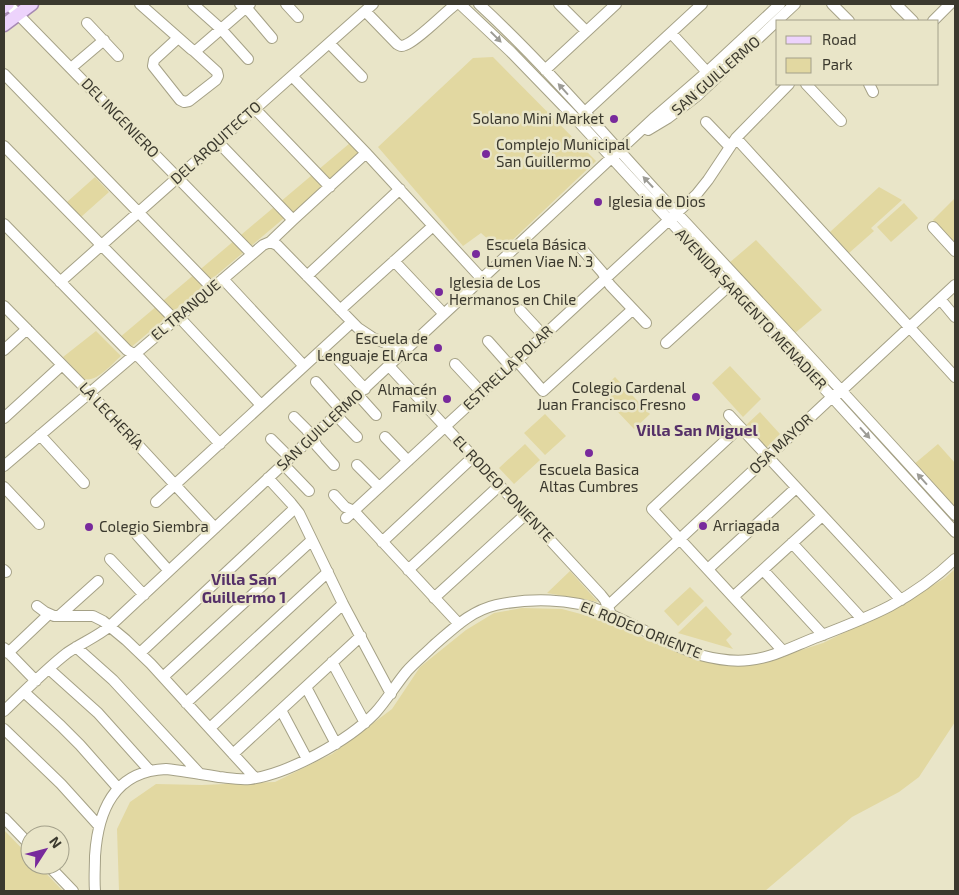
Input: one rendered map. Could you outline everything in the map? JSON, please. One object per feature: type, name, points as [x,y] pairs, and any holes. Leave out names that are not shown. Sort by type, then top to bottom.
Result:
[{"type":"main road","points":[[4,7],[8,4]]},
{"type":"main road","points":[[4,25],[32,4]]},
{"type":"street","name":"DEL INGENIERO","points":[[8,4],[252,254]]},
{"type":"street","points":[[140,4],[216,70],[218,76],[216,80],[189,101],[184,102],[180,100],[154,69],[153,64],[154,60],[178,38]]},
{"type":"street","points":[[193,4],[221,29],[248,59]]},
{"type":"street","points":[[286,4],[298,17]]},
{"type":"street","name":"DEL ARQUITECTO","points":[[60,282],[373,4]]},
{"type":"street","points":[[365,11],[397,44],[403,46],[416,39],[456,4]]},
{"type":"street","name":"AVENIDA SARGENTO MENADIER","points":[[460,4],[486,27],[554,97],[677,213],[842,390],[955,515]]},
{"type":"street","name":"AVENIDA SARGENTO MENADIER","points":[[480,4],[584,113],[669,220],[955,532]]},
{"type":"street","points":[[559,4],[586,32]]},
{"type":"street","points":[[545,70],[616,4]]},
{"type":"street","points":[[584,113],[702,4]]},
{"type":"street","name":"SAN GUILLERMO","points":[[5,708],[62,657],[110,626],[655,117],[780,4]]},
{"type":"street","name":"SAN GUILLERMO","points":[[778,20],[795,4]]},
{"type":"street","points":[[832,4],[846,20]]},
{"type":"street","points":[[896,4],[912,20]]},
{"type":"street","points":[[934,20],[950,4]]},
{"type":"street","points":[[194,51],[221,29],[244,5],[272,38]]},
{"type":"street","name":"SAN GUILLERMO","points":[[631,141],[668,118],[697,96],[776,22]]},
{"type":"street","points":[[87,23],[118,56]]},
{"type":"street","points":[[671,32],[707,72]]},
{"type":"street","points":[[71,68],[104,40]]},
{"type":"street","points":[[329,43],[362,77]]},
{"type":"street","points":[[4,74],[212,288]]},
{"type":"street","points":[[292,76],[400,189],[482,279]]},
{"type":"street","name":"ESTRELLA POLAR","points":[[350,515],[702,189],[736,138],[788,85]]},
{"type":"street","points":[[807,85],[840,121]]},
{"type":"street","points":[[255,109],[330,186]]},
{"type":"street","points":[[706,122],[730,147]]},
{"type":"street","points":[[736,138],[955,376]]},
{"type":"street","points":[[218,142],[293,220]]},
{"type":"street","points":[[4,146],[261,405]]},
{"type":"street","name":"EL TRANQUE","points":[[4,466],[265,243],[270,242],[366,153]]},
{"type":"street","points":[[307,276],[400,189]]},
{"type":"street","points":[[4,224],[127,350],[140,358],[220,444]]},
{"type":"street","points":[[340,310],[433,226]]},
{"type":"street","points":[[933,227],[955,251]]},
{"type":"street","points":[[270,242],[277,245],[365,334],[405,351]]},
{"type":"street","points":[[581,248],[602,272],[610,285],[646,324]]},
{"type":"street","points":[[394,261],[444,314]]},
{"type":"street","points":[[666,343],[737,278]]},
{"type":"street","points":[[223,279],[304,366]]},
{"type":"street","name":"OSA MAYOR","points":[[610,610],[680,539],[955,285]]},
{"type":"street","points":[[940,299],[955,317]]},
{"type":"street","name":"LA LECHERÍA","points":[[4,306],[90,392],[215,528]]},
{"type":"street","points":[[520,310],[544,336]]},
{"type":"street","points":[[488,341],[543,391],[632,310]]},
{"type":"street","points":[[156,502],[352,322]]},
{"type":"street","points":[[4,350],[27,329]]},
{"type":"street","points":[[340,361],[376,415]]},
{"type":"street","points":[[455,364],[482,393]]},
{"type":"street","points":[[4,418],[62,365]]},
{"type":"street","name":"EL RODEO PONIENTE","points":[[389,366],[601,595],[610,610]]},
{"type":"street","points":[[316,382],[357,436]]},
{"type":"street","points":[[729,415],[901,600]]},
{"type":"street","points":[[294,416],[334,465]]},
{"type":"street","points":[[740,428],[652,509],[783,651]]},
{"type":"street","points":[[40,435],[84,483]]},
{"type":"street","points":[[385,437],[408,461]]},
{"type":"street","points":[[271,438],[309,491]]},
{"type":"street","points":[[382,542],[473,457]]},
{"type":"street","points":[[357,465],[379,488]]},
{"type":"street","points":[[268,478],[299,513],[343,604],[391,694]]},
{"type":"street","points":[[408,570],[499,486]]},
{"type":"street","points":[[4,487],[39,524]]},
{"type":"street","points":[[708,569],[796,488]]},
{"type":"street","points":[[334,495],[350,515],[382,542],[459,624]]},
{"type":"street","points":[[140,653],[295,508]]},
{"type":"street","points":[[434,598],[526,514]]},
{"type":"street","points":[[733,597],[822,516]]},
{"type":"street","points":[[137,535],[169,570]]},
{"type":"street","points":[[164,677],[312,540]]},
{"type":"street","points":[[792,543],[862,618]]},
{"type":"street","points":[[110,558],[144,595]]},
{"type":"street","name":"EL RODEO ORIENTE","points":[[95,891],[99,826],[106,806],[118,788],[129,780],[150,771],[166,769],[236,779],[255,778],[279,771],[307,759],[336,744],[364,723],[383,704],[415,663],[459,624],[481,610],[498,605],[539,601],[572,603],[610,610],[691,652],[714,658],[736,661],[749,660],[783,651],[879,611],[901,600],[936,576],[955,559]]},
{"type":"street","points":[[763,570],[823,634]]},
{"type":"street","points":[[186,703],[328,572]]},
{"type":"street","points":[[36,681],[6,650],[98,581]]},
{"type":"street","points":[[210,728],[343,604]]},
{"type":"street","points":[[37,606],[54,615],[93,616],[100,618],[164,677],[255,778]]},
{"type":"street","points":[[234,754],[361,636]]},
{"type":"street","points":[[76,647],[113,680],[200,774]]},
{"type":"street","points":[[332,662],[364,723]]},
{"type":"street","points":[[49,669],[98,713],[150,771]]},
{"type":"street","points":[[306,687],[336,744]]},
{"type":"street","points":[[24,692],[80,745],[118,788]]},
{"type":"street","points":[[281,710],[307,759]]},
{"type":"street","points":[[4,728],[62,784],[99,826]]},
{"type":"street","points":[[4,818],[20,835]]},
{"type":"street","points":[[58,875],[73,891]]},
{"type":"green space","name":"Complejo Municipal San Guillermo","points":[[493,57],[596,161],[501,251],[481,233],[463,246],[378,147],[473,58]]},
{"type":"green space","points":[[350,143],[359,154],[294,212],[283,219],[129,349],[119,338]]},
{"type":"green space","points":[[95,177],[109,192],[81,217],[67,202]]},
{"type":"green space","points":[[879,187],[902,200],[871,228],[874,231],[849,253],[830,232]]},
{"type":"green space","points":[[955,198],[955,244],[933,220]]},
{"type":"green space","points":[[904,203],[918,218],[891,242],[877,227]]},
{"type":"green space","points":[[756,240],[822,310],[794,334],[729,263]]},
{"type":"green space","points":[[96,331],[121,356],[99,376],[84,379],[63,357]]},
{"type":"green space","points":[[730,366],[761,399],[743,417],[712,383]]},
{"type":"green space","points":[[615,377],[650,414],[634,429],[599,392]]},
{"type":"green space","points":[[760,412],[780,434],[766,448],[745,426]]},
{"type":"green space","points":[[545,414],[566,436],[545,455],[524,433]]},
{"type":"green space","points":[[525,444],[540,460],[514,484],[499,468]]},
{"type":"green space","points":[[938,444],[955,463],[955,510],[913,465]]},
{"type":"green space","points":[[955,569],[955,722],[919,777],[899,792],[852,817],[765,891],[119,891],[117,829],[130,802],[156,784],[202,785],[275,782],[332,754],[392,709],[420,667],[466,630],[494,613],[522,608],[562,609],[607,621],[668,649],[733,666],[774,659],[823,643],[893,609],[945,578]]},
{"type":"green space","points":[[570,571],[598,602],[547,593]]},
{"type":"green space","points":[[690,587],[704,601],[678,626],[664,611]]},
{"type":"green space","points":[[706,606],[732,634],[726,640],[733,649],[678,633]]},
{"type":"green space","points":[[4,830],[20,847],[20,875],[48,875],[63,891],[4,891]]},
{"type":"place","name":"Solano Mini Market","points":[[614,119]]},
{"type":"place","name":"Complejo Municipal San Guillermo","points":[[486,154]]},
{"type":"place","name":"Iglesia de Dios","points":[[598,202]]},
{"type":"place","name":"Escuela Básica Lumen Viae N. 3","points":[[476,254]]},
{"type":"place","name":"Iglesia de Los Hermanos en Chile","points":[[439,292]]},
{"type":"place","name":"Escuela de Lenguaje El Arca","points":[[438,348]]},
{"type":"place","name":"Colegio Cardenal Juan Francisco Fresno","points":[[696,397]]},
{"type":"place","name":"Almacén Family","points":[[447,399]]},
{"type":"place","name":"Escuela Basica Altas Cumbres","points":[[589,453]]},
{"type":"place","name":"Arriagada","points":[[703,526]]},
{"type":"place","name":"Colegio Siembra","points":[[89,527]]},
{"type":"district","name":"Villa San Miguel","points":[[697,430]]},
{"type":"district","name":"Villa San Guillermo 1","points":[[244,588]]}]
